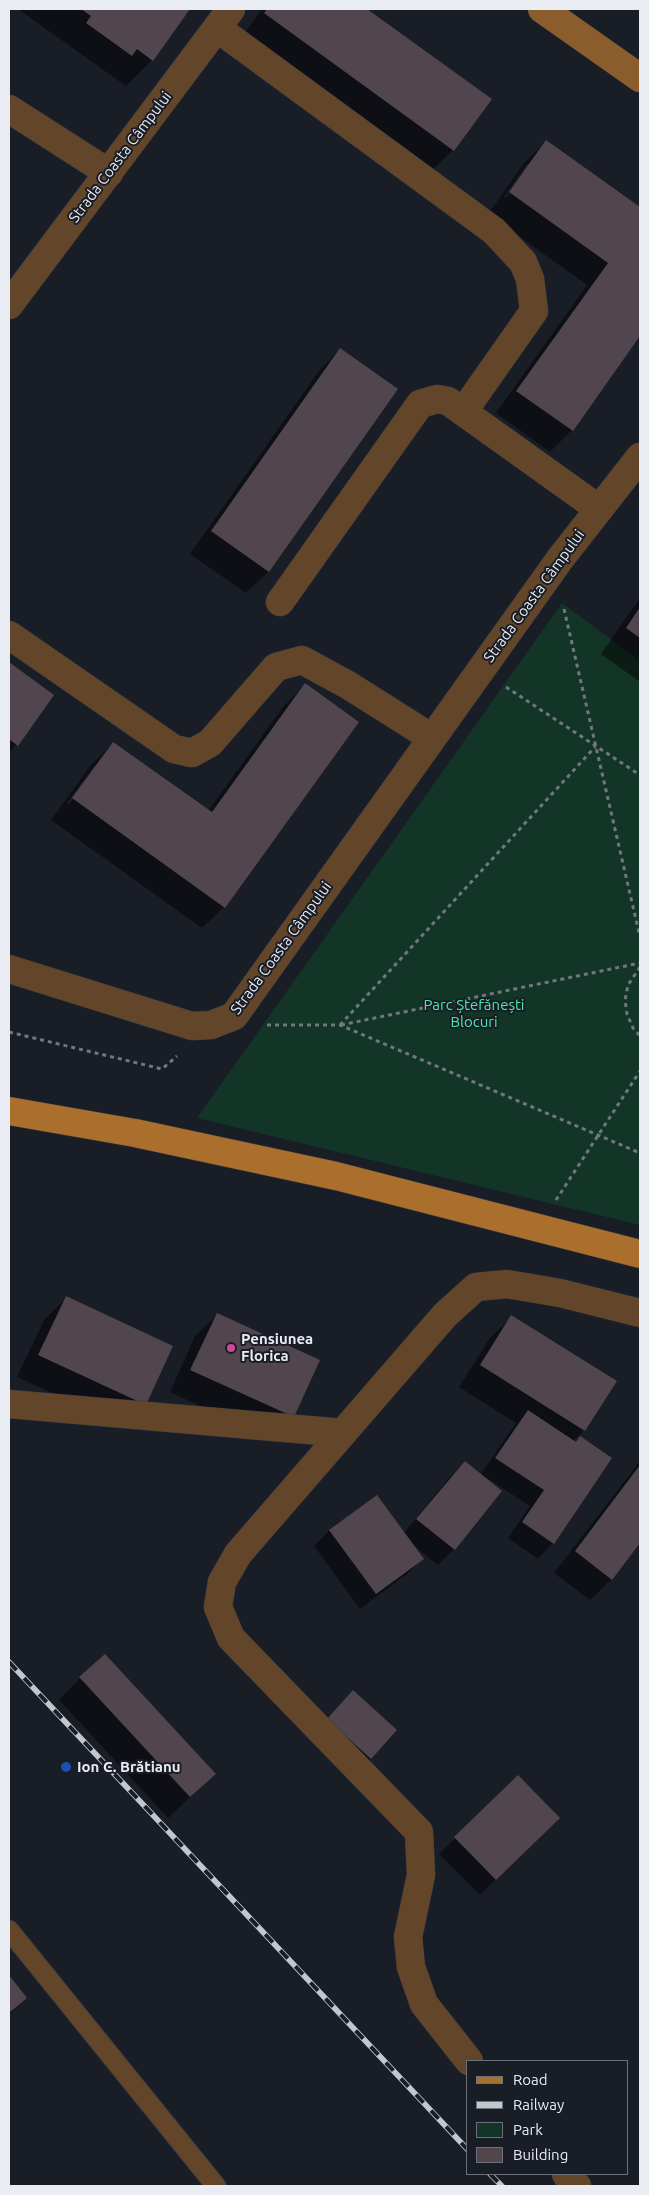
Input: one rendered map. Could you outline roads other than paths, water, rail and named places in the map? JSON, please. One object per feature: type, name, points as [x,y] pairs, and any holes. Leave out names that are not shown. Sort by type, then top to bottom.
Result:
[{"type":"main road","points":[[9,1110],[336,1176],[640,1254]]},
{"type":"street","points":[[542,9],[640,78]]},
{"type":"street","points":[[224,18],[494,232],[523,262],[530,280],[534,311],[463,412]]},
{"type":"street","name":"Strada Coasta Câmpului","points":[[9,305],[224,18]]},
{"type":"street","points":[[9,110],[109,172]]},
{"type":"street","points":[[280,602],[420,404],[437,399],[448,401],[599,509]]},
{"type":"street","name":"Strada Coasta Câmpului","points":[[9,969],[192,1026],[211,1025],[234,1016],[554,567],[640,457]]},
{"type":"street","points":[[9,635],[174,749],[192,753],[210,743],[276,667],[302,660],[348,684],[432,738]]},
{"type":"street","points":[[468,2060],[424,2004],[411,1967],[408,1937],[421,1876],[418,1832],[231,1638],[218,1607],[222,1582],[238,1554],[445,1315],[476,1287],[507,1284],[560,1293],[640,1313]]},
{"type":"street","points":[[9,1404],[343,1433]]},
{"type":"street","points":[[567,2175],[577,2186]]},
{"type":"lane","points":[[9,1930],[216,2186]]},
{"type":"railway","points":[[9,1662],[467,2149]]},
{"type":"railway","points":[[491,2175],[502,2186]]},
{"type":"place","name":"Pensiunea Florica","points":[[231,1348]]},
{"type":"place","name":"Ion C. Brătianu","points":[[66,1767]]},
{"type":"park label","name":"Parc Ștefănești Blocuri","points":[[474,1014]]}]
